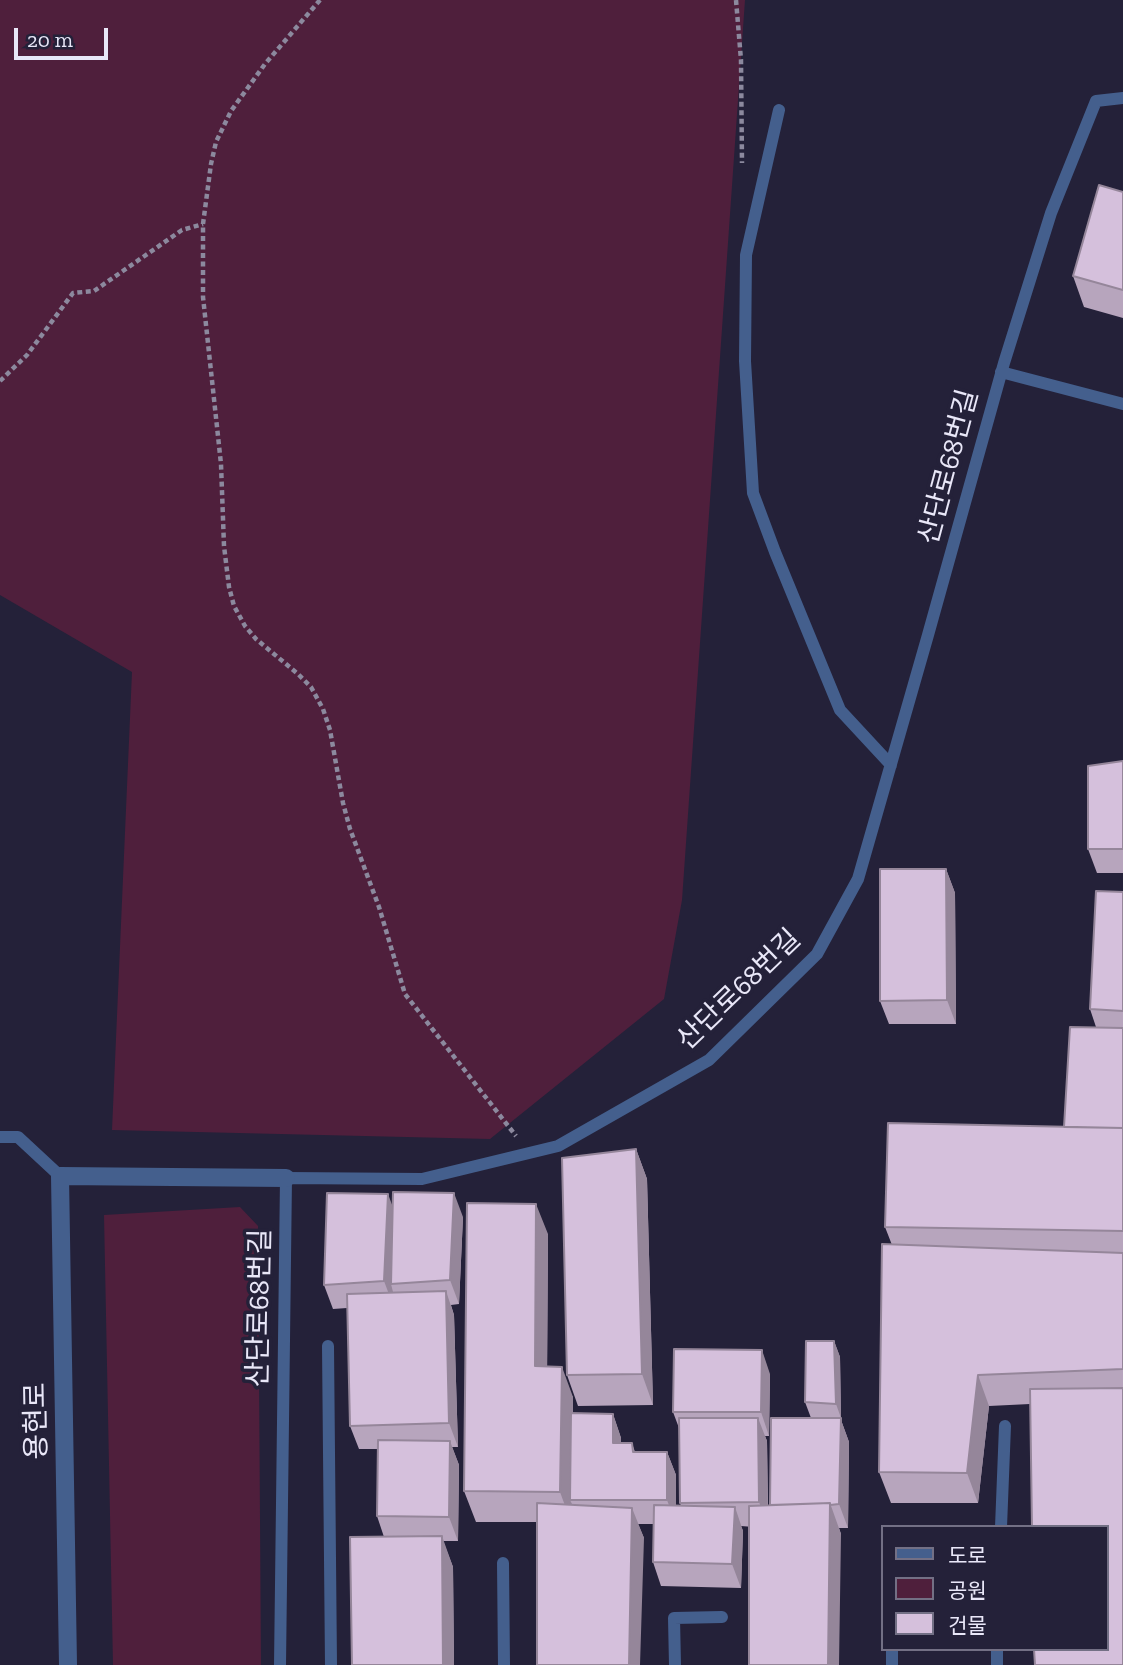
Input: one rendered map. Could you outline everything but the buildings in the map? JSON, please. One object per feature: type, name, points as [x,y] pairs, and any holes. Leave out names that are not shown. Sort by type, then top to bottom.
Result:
[{"type":"street","points":[[60,1176],[286,1178]]},
{"type":"street","name":"용현로","points":[[60,1176],[68,1665]]},
{"type":"lane","name":"산단로68번길","points":[[280,1665],[286,1178],[422,1179],[558,1146],[709,1060],[817,954],[858,879],[1001,372],[1051,213],[1096,101],[1123,98]]},
{"type":"lane","points":[[779,110],[746,255],[745,361],[754,494],[840,710],[891,765]]},
{"type":"lane","points":[[1001,372],[1123,404]]},
{"type":"lane","points":[[0,1137],[18,1137],[60,1176]]},
{"type":"lane","points":[[328,1346],[331,1665]]},
{"type":"lane","points":[[1002,1525],[1005,1426]]},
{"type":"lane","points":[[503,1563],[504,1665]]},
{"type":"lane","points":[[675,1665],[674,1618],[722,1617]]},
{"type":"path","points":[[320,0],[265,64],[231,111],[216,142],[211,164],[203,224],[203,297],[221,464],[224,546],[229,587],[234,606],[245,626],[311,687],[323,709],[330,730],[350,829],[379,907],[405,994],[529,1153]]},
{"type":"path","points":[[736,0],[741,60],[742,167],[762,182]]},
{"type":"path","points":[[0,381],[27,355],[73,293],[94,291],[183,230],[203,224]]},
{"type":"green space","points":[[0,0],[745,0],[682,900],[664,999],[490,1139],[112,1130],[132,672],[0,595]]},
{"type":"green space","points":[[240,1207],[258,1226],[261,1665],[113,1665],[104,1215]]}]
